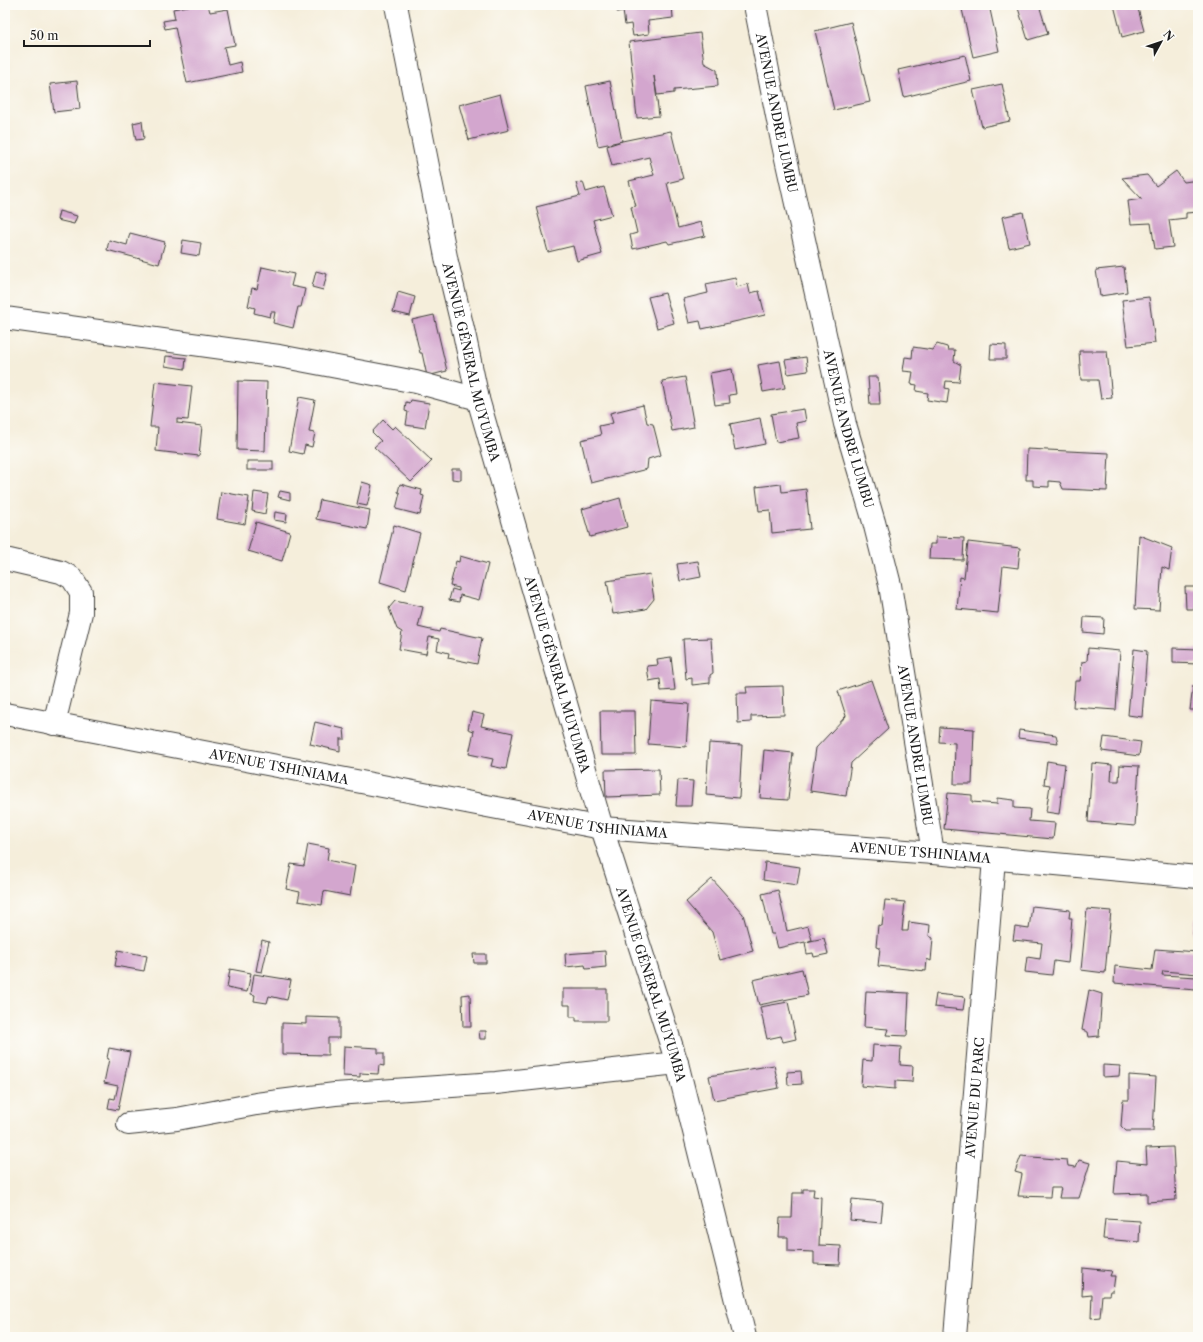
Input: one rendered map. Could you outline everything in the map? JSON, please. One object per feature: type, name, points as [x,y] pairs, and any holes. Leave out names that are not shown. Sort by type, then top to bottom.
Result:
[{"type":"street","name":"AVENUE GÉNERAL MUYUMBA","points":[[396,5],[447,262],[478,399],[602,828],[677,1063],[745,1337]]},
{"type":"street","name":"AVENUE ANDRE LUMBU","points":[[755,5],[781,136],[845,424],[874,522],[890,585],[933,853]]},
{"type":"street","points":[[5,318],[278,356],[416,382],[478,399]]},
{"type":"street","points":[[5,559],[60,572],[72,578],[81,592],[81,613],[54,724]]},
{"type":"street","name":"AVENUE TSHINIAMA","points":[[5,714],[602,828],[933,853],[1198,877]]},
{"type":"street","name":"AVENUE DU PARC","points":[[956,1337],[994,859]]},
{"type":"street","points":[[128,1124],[177,1119],[256,1104],[335,1094],[496,1083],[677,1063]]},
{"type":"building","points":[[193,5],[208,5],[210,12],[228,9],[235,45],[224,47],[228,65],[240,62],[242,72],[187,83],[175,27],[165,29],[163,21],[175,19],[173,9]]},
{"type":"building","points":[[616,5],[672,5],[673,18],[648,21],[649,34],[633,36],[631,24],[625,25],[623,11],[617,12]]},
{"type":"building","points":[[961,5],[989,5],[999,51],[973,57]]},
{"type":"building","points":[[1028,5],[1039,5],[1048,34],[1028,40],[1018,8]]},
{"type":"building","points":[[1114,5],[1137,5],[1144,31],[1122,37]]},
{"type":"building","points":[[851,22],[870,102],[834,110],[815,31]]},
{"type":"building","points":[[700,33],[704,63],[717,70],[718,86],[674,90],[674,93],[657,95],[654,76],[659,116],[637,118],[629,42]]},
{"type":"building","points":[[965,55],[971,81],[904,97],[898,70]]},
{"type":"building","points":[[77,81],[80,109],[54,112],[50,84]]},
{"type":"building","points":[[610,81],[622,141],[598,146],[586,86]]},
{"type":"building","points":[[1002,84],[1010,121],[982,127],[973,90]]},
{"type":"building","points":[[500,94],[509,130],[469,140],[459,105]]},
{"type":"building","points":[[142,121],[144,139],[136,140],[133,123]]},
{"type":"building","points":[[671,131],[683,179],[667,183],[678,228],[701,222],[705,236],[669,244],[667,241],[633,249],[630,235],[637,233],[631,207],[636,206],[629,181],[654,175],[649,157],[612,166],[607,146],[622,141]]},
{"type":"building","points":[[1176,171],[1184,182],[1198,180],[1198,212],[1186,213],[1186,218],[1169,220],[1173,247],[1155,249],[1151,223],[1131,224],[1128,201],[1142,199],[1122,178],[1147,175],[1156,186]]},
{"type":"building","points":[[583,182],[586,192],[604,187],[612,215],[593,220],[602,254],[577,261],[573,246],[548,252],[536,207],[580,196],[576,183]]},
{"type":"building","points":[[59,211],[77,216],[74,224],[57,220]]},
{"type":"building","points":[[1023,212],[1030,243],[1009,248],[1002,217]]},
{"type":"building","points":[[130,233],[165,242],[159,264],[107,250],[109,240],[127,245]]},
{"type":"building","points":[[183,240],[201,243],[199,256],[181,253]]},
{"type":"building","points":[[262,267],[294,274],[291,286],[305,289],[301,307],[298,307],[293,328],[273,323],[275,312],[271,312],[270,317],[254,313],[255,308],[248,306],[252,288],[257,289]]},
{"type":"building","points":[[1124,267],[1127,292],[1100,296],[1096,270]]},
{"type":"building","points":[[316,271],[327,274],[323,290],[312,287]]},
{"type":"building","points":[[735,278],[737,287],[748,284],[750,293],[759,291],[765,315],[702,329],[700,321],[689,323],[683,299],[708,293],[706,284]]},
{"type":"building","points":[[398,292],[415,297],[410,316],[393,312]]},
{"type":"building","points":[[665,293],[674,323],[657,328],[648,297]]},
{"type":"building","points":[[1149,297],[1155,343],[1128,346],[1122,300]]},
{"type":"building","points":[[434,315],[447,371],[427,376],[412,320]]},
{"type":"building","points":[[937,344],[947,347],[948,350],[955,350],[954,361],[961,365],[959,382],[946,381],[945,388],[949,389],[947,403],[927,400],[928,393],[916,391],[917,385],[911,384],[913,372],[903,371],[905,357],[912,358],[913,347],[933,350]]},
{"type":"building","points":[[991,344],[1006,345],[1006,359],[990,359]]},
{"type":"building","points":[[1079,351],[1107,351],[1112,398],[1101,399],[1098,380],[1081,380]]},
{"type":"building","points":[[166,356],[186,358],[185,369],[165,366]]},
{"type":"building","points":[[806,357],[808,371],[788,374],[785,360]]},
{"type":"building","points":[[780,361],[785,388],[763,392],[758,365]]},
{"type":"building","points":[[732,369],[736,394],[729,395],[730,403],[715,405],[710,373]]},
{"type":"building","points":[[685,377],[694,427],[672,431],[662,381]]},
{"type":"building","points":[[868,377],[878,377],[880,405],[870,405]]},
{"type":"building","points":[[238,381],[267,382],[265,451],[237,450]]},
{"type":"building","points":[[155,382],[192,386],[188,420],[177,419],[177,423],[202,426],[199,456],[156,451],[158,427],[150,427]]},
{"type":"building","points":[[299,397],[315,400],[309,432],[315,433],[312,447],[305,445],[303,454],[289,451]]},
{"type":"building","points":[[411,400],[429,403],[425,428],[406,425],[408,412],[405,411],[406,402],[410,403]]},
{"type":"building","points":[[643,405],[647,423],[653,424],[661,455],[648,459],[647,469],[591,483],[581,440],[601,435],[599,426],[613,423],[610,413]]},
{"type":"building","points":[[804,409],[806,421],[796,423],[799,438],[776,442],[771,414]]},
{"type":"building","points":[[760,418],[765,444],[735,450],[730,424]]},
{"type":"building","points":[[383,420],[392,429],[395,426],[432,461],[411,482],[374,447],[381,441],[372,432]]},
{"type":"building","points":[[1027,449],[1109,453],[1107,491],[1063,489],[1060,482],[1049,481],[1049,487],[1033,486],[1033,480],[1026,480]]},
{"type":"building","points":[[247,461],[273,461],[273,470],[247,470]]},
{"type":"building","points":[[452,469],[461,469],[461,480],[452,479]]},
{"type":"building","points":[[362,482],[372,485],[367,506],[357,504]]},
{"type":"building","points":[[400,484],[422,490],[421,495],[424,496],[420,515],[396,509],[400,493],[398,492]]},
{"type":"building","points":[[781,484],[782,492],[806,489],[810,529],[772,533],[770,510],[759,511],[756,487]]},
{"type":"building","points":[[280,491],[290,493],[290,500],[278,497]]},
{"type":"building","points":[[221,492],[249,497],[245,524],[217,519]]},
{"type":"building","points":[[254,492],[268,494],[265,514],[252,511]]},
{"type":"building","points":[[620,498],[627,527],[590,537],[582,509]]},
{"type":"building","points":[[320,500],[370,510],[367,529],[316,519]]},
{"type":"building","points":[[275,512],[287,514],[286,522],[274,520]]},
{"type":"building","points":[[256,522],[290,532],[282,561],[248,551]]},
{"type":"building","points":[[394,525],[420,533],[406,590],[380,582]]},
{"type":"building","points":[[1139,535],[1172,548],[1169,570],[1162,567],[1159,610],[1135,609]]},
{"type":"building","points":[[936,537],[964,538],[963,560],[929,559],[930,544],[936,544]]},
{"type":"building","points":[[968,542],[1020,548],[1018,568],[1003,566],[998,613],[957,609],[960,577],[964,578]]},
{"type":"building","points":[[460,556],[488,564],[479,600],[460,595],[459,602],[449,600],[452,589],[459,591],[459,588],[450,586],[456,561],[459,562]]},
{"type":"building","points":[[698,561],[701,577],[680,581],[677,564]]},
{"type":"building","points":[[650,574],[654,599],[646,609],[613,614],[607,581]]},
{"type":"building","points":[[1185,587],[1198,587],[1198,609],[1186,609]]},
{"type":"building","points":[[395,601],[423,607],[418,627],[439,632],[440,629],[482,638],[477,664],[448,658],[449,653],[437,650],[439,639],[429,637],[426,654],[399,649],[402,632],[397,629],[389,608]]},
{"type":"building","points":[[1084,617],[1104,618],[1103,634],[1083,632]]},
{"type":"building","points":[[711,638],[713,673],[710,675],[710,683],[692,685],[692,678],[686,679],[683,639]]},
{"type":"building","points":[[1088,648],[1120,651],[1116,710],[1073,707],[1075,681],[1080,681],[1082,662],[1087,661]]},
{"type":"building","points":[[1173,648],[1198,649],[1198,664],[1173,663]]},
{"type":"building","points":[[1134,649],[1147,651],[1142,717],[1128,715]]},
{"type":"building","points":[[671,657],[675,690],[661,691],[660,679],[649,681],[647,666],[658,665],[657,659]]},
{"type":"building","points":[[871,680],[888,729],[851,763],[846,796],[810,791],[816,748],[846,716],[838,691]]},
{"type":"building","points":[[783,686],[784,715],[751,716],[751,722],[738,723],[737,693],[747,693],[746,687]]},
{"type":"building","points":[[1193,686],[1198,687],[1198,710],[1190,710]]},
{"type":"building","points":[[651,701],[689,704],[686,747],[648,744]]},
{"type":"building","points":[[600,711],[635,711],[636,755],[601,755]]},
{"type":"building","points":[[472,712],[484,715],[481,726],[513,733],[506,769],[491,766],[493,759],[469,754],[474,731],[468,729]]},
{"type":"building","points":[[315,722],[344,729],[345,739],[340,739],[340,751],[310,744]]},
{"type":"building","points":[[940,727],[974,729],[972,784],[954,784],[955,743],[939,742]]},
{"type":"building","points":[[1019,730],[1056,735],[1058,743],[1018,738]]},
{"type":"building","points":[[1104,737],[1141,742],[1139,756],[1102,751]]},
{"type":"building","points":[[709,743],[742,745],[739,798],[706,795]]},
{"type":"building","points":[[764,750],[793,753],[788,800],[760,798]]},
{"type":"building","points":[[1047,761],[1065,764],[1059,814],[1046,812],[1050,785],[1044,784]]},
{"type":"building","points":[[1092,763],[1112,765],[1111,781],[1119,781],[1120,765],[1139,766],[1135,826],[1088,822]]},
{"type":"building","points":[[659,769],[660,795],[606,797],[605,770]]},
{"type":"building","points":[[678,780],[693,781],[691,806],[676,806]]},
{"type":"building","points":[[948,793],[972,795],[972,802],[997,804],[997,798],[1014,800],[1014,808],[1030,809],[1029,821],[1055,823],[1053,839],[944,829]]},
{"type":"building","points":[[308,844],[329,848],[327,860],[355,866],[350,896],[324,891],[322,905],[298,901],[300,892],[286,889],[291,864],[304,866]]},
{"type":"building","points":[[765,862],[800,867],[797,885],[763,880]]},
{"type":"building","points":[[712,879],[743,914],[753,951],[720,960],[712,932],[686,902]]},
{"type":"building","points":[[778,890],[787,931],[808,926],[812,940],[806,942],[824,938],[828,954],[814,957],[813,953],[807,954],[805,942],[778,948],[774,934],[771,934],[762,894]]},
{"type":"building","points":[[885,900],[905,902],[902,931],[908,931],[909,922],[930,925],[929,936],[933,938],[931,961],[927,959],[926,971],[878,966],[880,948],[876,947],[878,925],[882,926]]},
{"type":"building","points":[[1032,906],[1070,910],[1069,918],[1072,918],[1068,963],[1054,961],[1052,975],[1025,972],[1027,957],[1040,959],[1042,943],[1013,940],[1015,927],[1029,929]]},
{"type":"building","points":[[1087,909],[1111,911],[1105,973],[1081,970]]},
{"type":"building","points":[[1196,917],[1198,918],[1198,935],[1193,934]]},
{"type":"building","points":[[262,940],[269,942],[262,972],[256,971]]},
{"type":"building","points":[[1155,949],[1198,952],[1198,974],[1163,971],[1162,975],[1197,977],[1195,990],[1114,983],[1115,966],[1152,970]]},
{"type":"building","points":[[118,950],[147,956],[144,971],[115,966]]},
{"type":"building","points":[[605,951],[606,967],[586,969],[585,965],[566,967],[565,954]]},
{"type":"building","points":[[473,954],[486,954],[486,963],[474,963]]},
{"type":"building","points":[[230,969],[251,973],[247,992],[227,988]]},
{"type":"building","points":[[802,969],[808,995],[759,1005],[753,980]]},
{"type":"building","points":[[254,974],[291,980],[287,1000],[269,996],[267,1003],[254,1001],[255,995],[251,994]]},
{"type":"building","points":[[563,989],[607,989],[607,1021],[576,1021],[576,1017],[570,1017],[570,1005],[563,1005]]},
{"type":"building","points":[[1089,990],[1102,994],[1099,1036],[1089,1037],[1088,1032],[1082,1030]]},
{"type":"building","points":[[866,991],[909,993],[907,1036],[886,1035],[888,1029],[864,1027]]},
{"type":"building","points":[[470,994],[471,1027],[463,1027],[462,995]]},
{"type":"building","points":[[936,994],[965,997],[963,1010],[934,1007]]},
{"type":"building","points":[[788,1002],[796,1039],[783,1042],[781,1036],[767,1039],[760,1007]]},
{"type":"building","points":[[306,1017],[339,1018],[339,1038],[328,1038],[328,1055],[282,1054],[282,1023],[306,1024]]},
{"type":"building","points":[[479,1031],[486,1031],[486,1039],[480,1039]]},
{"type":"building","points":[[873,1045],[901,1047],[900,1065],[913,1066],[912,1082],[895,1081],[895,1089],[861,1086],[863,1060],[872,1061]]},
{"type":"building","points":[[344,1046],[378,1048],[378,1053],[384,1053],[384,1066],[379,1065],[378,1074],[360,1073],[360,1077],[343,1076]]},
{"type":"building","points":[[109,1048],[130,1052],[118,1110],[108,1108],[110,1098],[115,1099],[118,1086],[104,1083],[109,1059],[107,1058]]},
{"type":"building","points":[[774,1065],[779,1088],[714,1100],[709,1076]]},
{"type":"building","points":[[1103,1065],[1120,1066],[1119,1076],[1103,1077]]},
{"type":"building","points":[[801,1071],[802,1084],[788,1085],[787,1072]]},
{"type":"building","points":[[1129,1075],[1156,1077],[1153,1131],[1126,1131],[1121,1126],[1123,1100],[1129,1100]]},
{"type":"building","points":[[1173,1147],[1176,1200],[1147,1202],[1147,1193],[1114,1194],[1117,1161],[1147,1164],[1146,1148]]},
{"type":"building","points":[[1021,1156],[1067,1160],[1068,1166],[1076,1167],[1079,1160],[1090,1163],[1079,1198],[1059,1198],[1061,1188],[1051,1188],[1050,1197],[1018,1196],[1022,1174],[1015,1172]]},
{"type":"building","points":[[803,1189],[814,1189],[813,1196],[821,1197],[819,1245],[841,1246],[840,1265],[814,1264],[814,1252],[788,1251],[788,1237],[779,1237],[780,1218],[792,1218],[793,1193],[803,1193]]},
{"type":"building","points":[[852,1199],[883,1202],[881,1223],[850,1220]]},
{"type":"building","points":[[1105,1219],[1140,1221],[1139,1242],[1103,1239]]},
{"type":"building","points":[[1083,1268],[1112,1271],[1110,1276],[1115,1276],[1113,1291],[1110,1291],[1109,1295],[1102,1295],[1100,1317],[1091,1318],[1092,1295],[1082,1296]]}]
